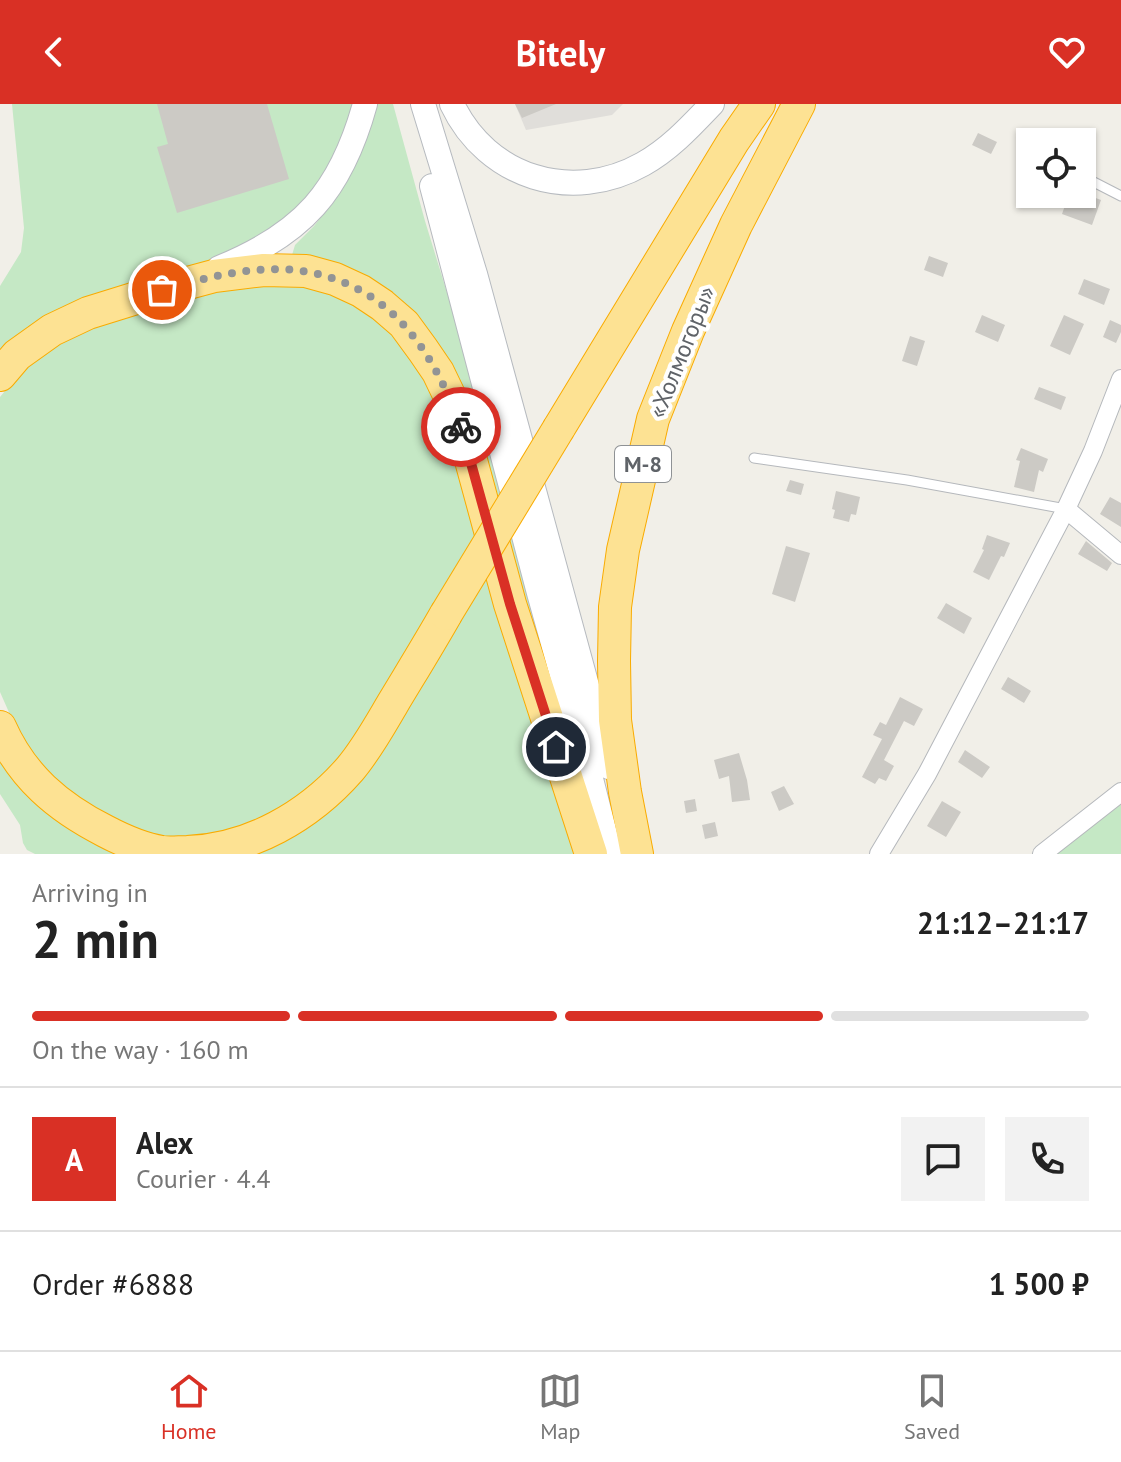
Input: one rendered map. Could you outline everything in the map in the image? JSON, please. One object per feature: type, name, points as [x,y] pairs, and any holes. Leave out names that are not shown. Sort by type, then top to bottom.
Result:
[{"type":"highway","points":[[0,727],[26,771],[43,791],[88,822],[139,847],[165,853],[232,845],[268,832],[299,815],[350,769],[374,736],[726,153],[759,104]]},
{"type":"highway","name":"«Холмогоры»","points":[[635,854],[615,720],[615,607],[623,550],[653,419],[736,225],[799,104]]},
{"type":"highway","points":[[0,375],[17,355],[52,330],[88,313],[214,276],[264,270],[306,271],[335,279],[382,305],[404,324],[438,372],[450,397],[466,442],[510,604],[591,854]]},
{"type":"main road","points":[[162,290],[250,255],[306,216],[341,169],[365,104]]},
{"type":"main road","points":[[406,104],[435,193],[530,562],[610,854]]},
{"type":"main road","name":"М-8","points":[[423,104],[475,274],[635,854]]},
{"type":"main road","points":[[452,104],[468,131],[498,160],[517,171],[551,183],[572,184],[627,172],[645,163],[669,147],[712,104]]},
{"type":"street","points":[[879,854],[927,774],[1066,509],[1121,379]]},
{"type":"street","points":[[1066,509],[1121,555]]},
{"type":"street","points":[[1042,854],[1121,792]]},
{"type":"lane","points":[[1096,183],[1121,196]]},
{"type":"lane","points":[[754,458],[907,480],[1066,509]]},
{"type":"shaded area","points":[[515,104],[623,104],[612,115],[526,130]]},
{"type":"green space","points":[[12,104],[357,104],[346,138],[317,191],[267,236],[0,355],[0,286],[21,252],[24,228]]},
{"type":"green space","points":[[375,104],[393,104],[464,348],[588,803],[449,368],[292,255],[295,245],[331,204]]},
{"type":"green space","points":[[270,284],[310,286],[358,304],[394,335],[413,358],[437,402],[579,854],[246,854],[341,761],[292,805],[229,835],[163,840],[136,831],[79,801],[38,764],[15,726],[0,692],[0,397],[26,366],[59,342],[162,299]]},
{"type":"green space","points":[[0,752],[126,854],[35,854],[27,850],[20,825],[0,794]]},
{"type":"green space","points":[[1121,802],[1121,854],[1055,854]]},
{"type":"building","points":[[157,104],[267,104],[289,179],[177,213],[157,147],[168,144]]},
{"type":"building","points":[[515,104],[556,104],[522,118]]},
{"type":"building","points":[[978,133],[997,142],[991,154],[972,145]]},
{"type":"building","points":[[1096,198],[1101,200],[1092,225],[1062,214],[1064,208],[1096,208]]},
{"type":"building","points":[[929,256],[948,263],[943,277],[924,270]]},
{"type":"building","points":[[1084,279],[1110,289],[1104,305],[1078,294]]},
{"type":"building","points":[[982,315],[1005,325],[998,342],[975,332]]},
{"type":"building","points":[[1064,315],[1084,324],[1070,355],[1050,346]]},
{"type":"building","points":[[1110,320],[1121,325],[1116,343],[1103,337]]},
{"type":"building","points":[[910,336],[925,341],[917,366],[902,361]]},
{"type":"building","points":[[1039,387],[1066,397],[1061,410],[1034,399]]},
{"type":"building","points":[[1021,448],[1048,459],[1043,472],[1039,470],[1034,492],[1014,487],[1020,461],[1016,460]]},
{"type":"building","points":[[790,480],[804,484],[801,495],[786,491]]},
{"type":"building","points":[[836,491],[860,497],[856,515],[851,514],[849,522],[833,518]]},
{"type":"building","points":[[1110,497],[1121,503],[1121,527],[1100,514]]},
{"type":"building","points":[[987,535],[1010,543],[989,580],[973,572],[984,550]]},
{"type":"building","points":[[1086,541],[1112,563],[1107,571],[1078,554]]},
{"type":"building","points":[[786,546],[810,553],[795,602],[772,594]]},
{"type":"building","points":[[946,603],[972,618],[964,634],[937,618]]},
{"type":"building","points":[[1008,677],[1031,691],[1024,703],[1001,689]]},
{"type":"building","points":[[900,697],[923,709],[914,726],[904,721],[884,760],[894,766],[886,781],[879,778],[875,784],[862,777],[882,739],[873,735],[880,722],[886,725]]},
{"type":"building","points":[[965,750],[990,767],[982,778],[958,762]]},
{"type":"building","points":[[739,753],[750,800],[732,802],[729,776],[719,779],[714,760]]},
{"type":"building","points":[[784,786],[794,804],[779,811],[771,792]]},
{"type":"building","points":[[695,799],[697,811],[686,813],[684,801]]},
{"type":"building","points":[[942,801],[961,812],[946,837],[927,826]]},
{"type":"building","points":[[715,822],[718,836],[705,839],[702,825]]},
{"type":"way so far","points":[[162,290],[214,276],[264,270],[306,271],[335,279],[361,291],[404,324],[438,372],[461,427]]},
{"type":"route","points":[[461,427],[510,604],[556,747]]}]
